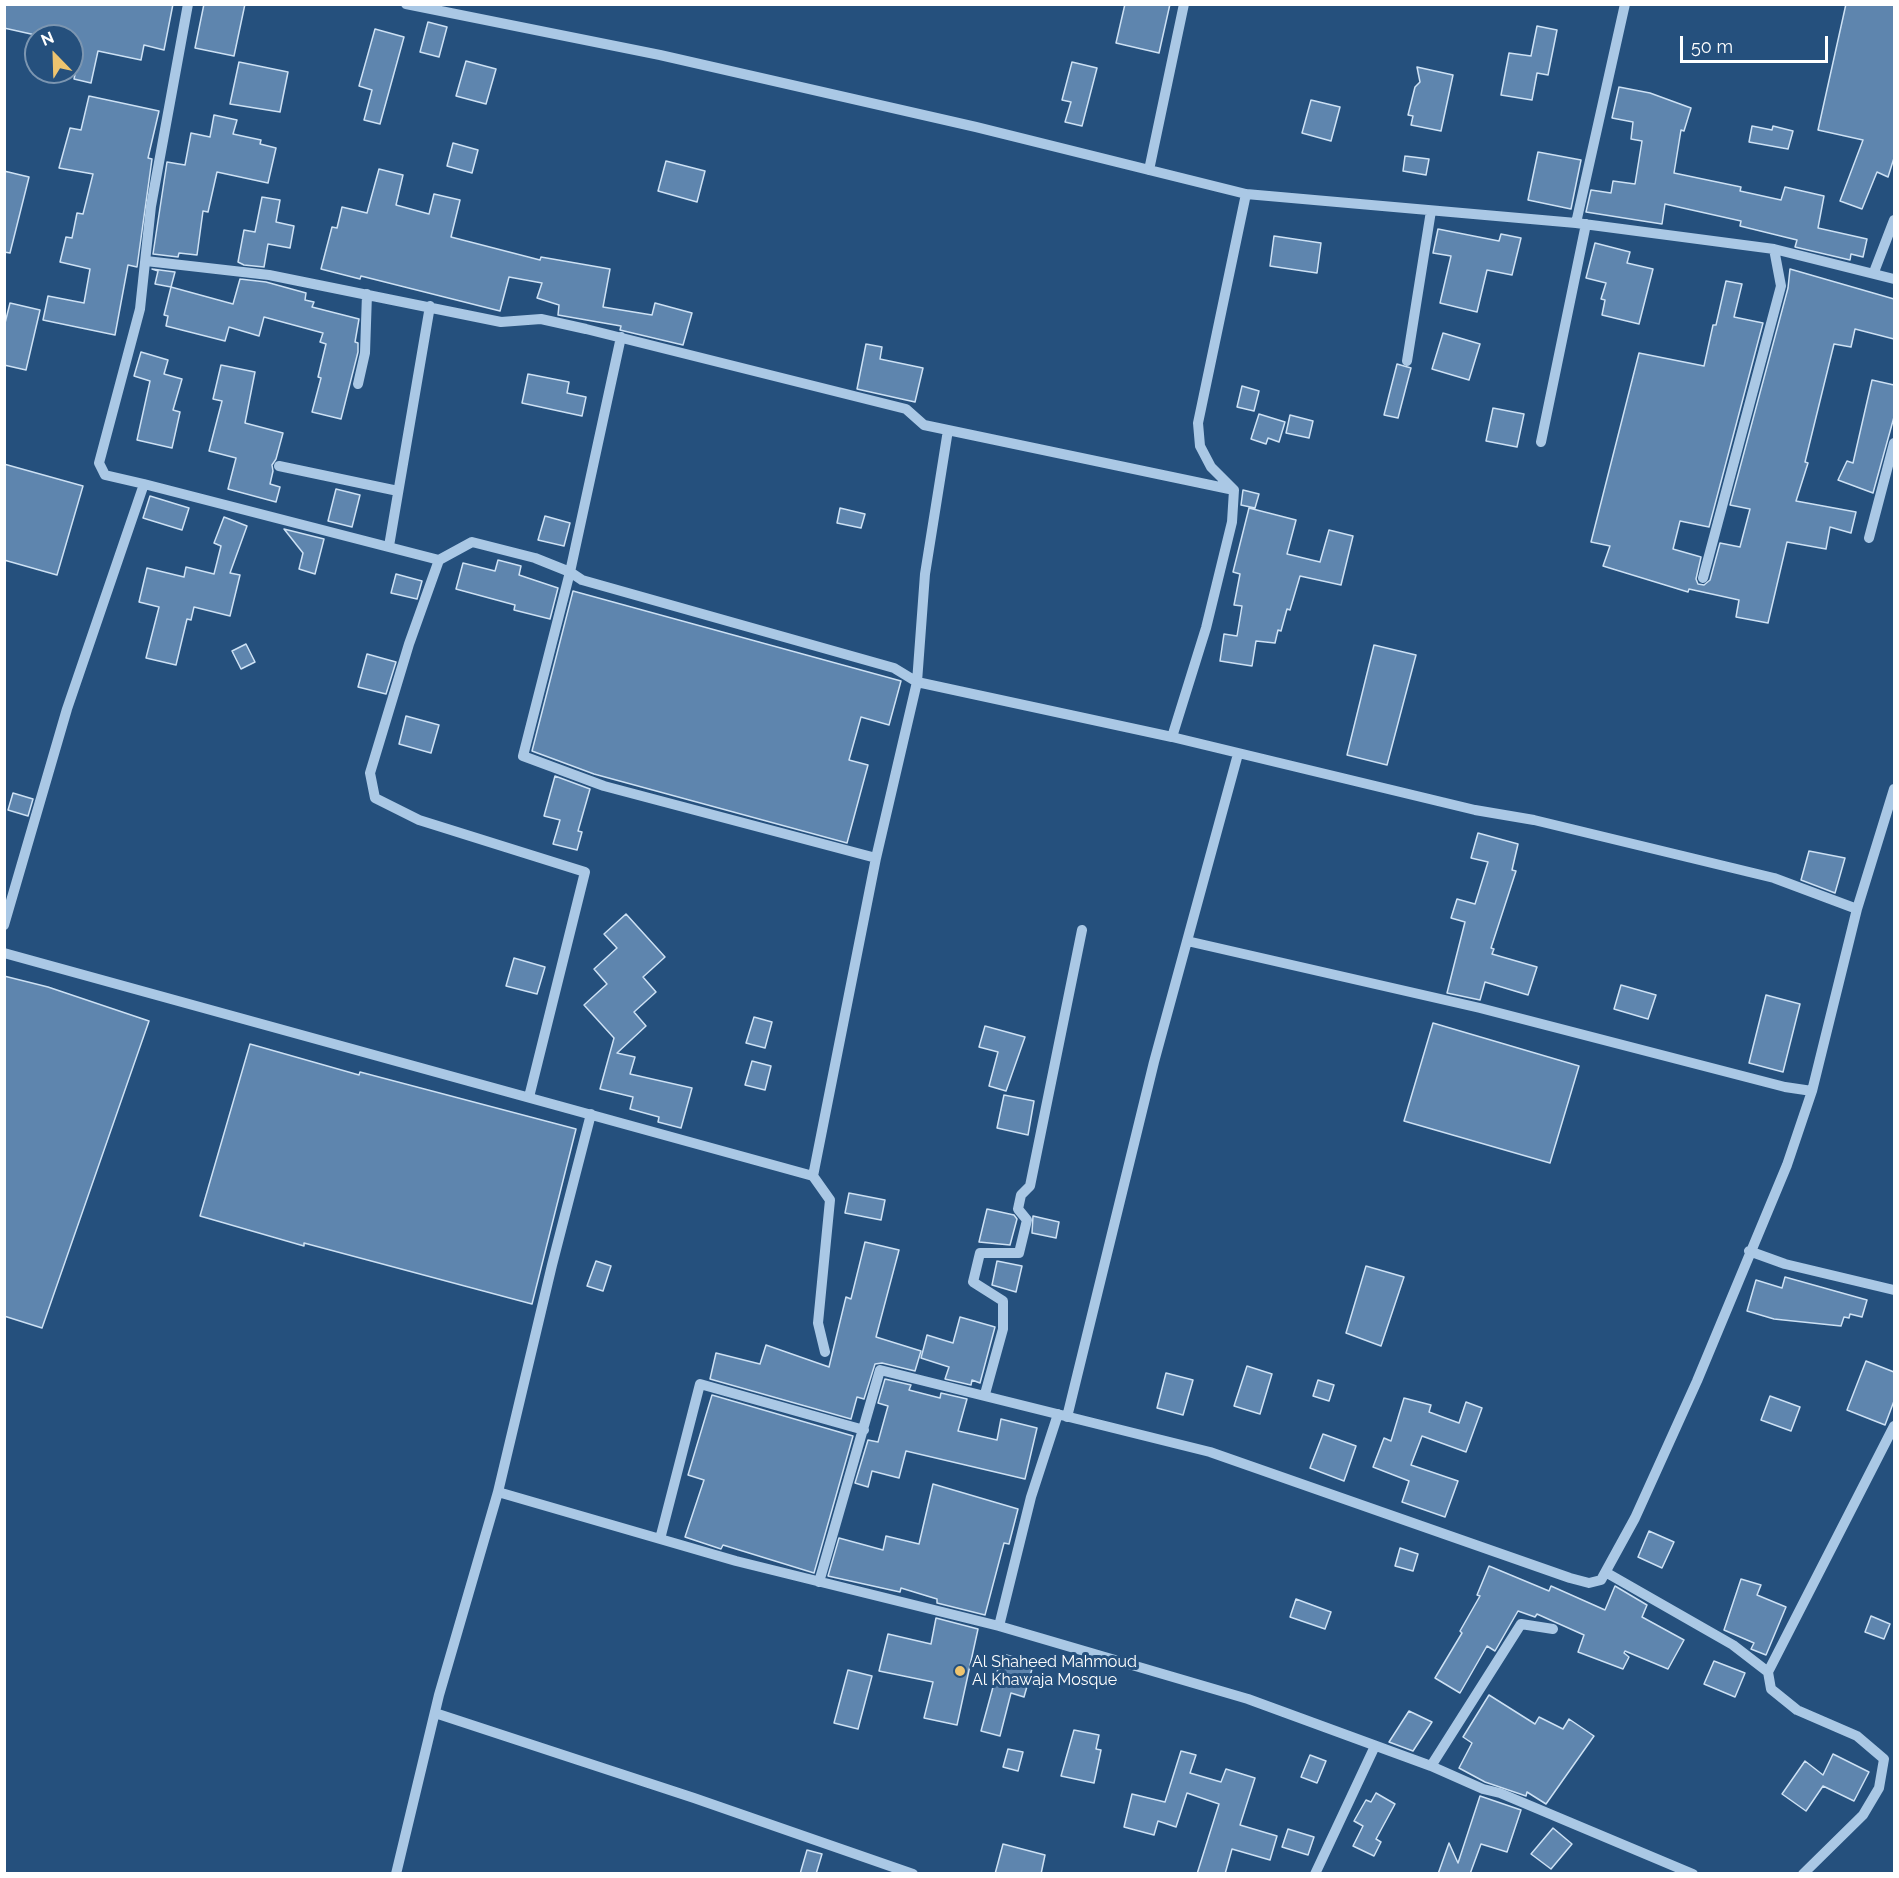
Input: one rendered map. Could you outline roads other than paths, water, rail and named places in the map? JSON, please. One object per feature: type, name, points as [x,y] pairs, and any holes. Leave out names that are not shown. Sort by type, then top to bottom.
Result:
[{"type":"street","points":[[188,4],[151,206],[140,309],[99,463],[105,475],[439,560]]},
{"type":"street","points":[[406,4],[672,58],[976,127],[1246,194],[1581,223],[1774,249],[1874,272],[1894,279]]},
{"type":"street","points":[[1149,170],[1184,4]]},
{"type":"street","points":[[1541,442],[1581,223],[1625,4]]},
{"type":"street","points":[[1172,737],[1206,628],[1232,522],[1234,490],[1211,466],[1200,446],[1198,423],[1246,194]]},
{"type":"street","points":[[1407,361],[1431,211]]},
{"type":"street","points":[[1874,272],[1894,220]]},
{"type":"street","points":[[1704,578],[1781,286],[1774,249]]},
{"type":"street","points":[[146,261],[268,275],[501,322],[541,319],[906,409],[924,425],[1234,490]]},
{"type":"street","points":[[358,384],[365,353],[367,294]]},
{"type":"street","points":[[389,546],[430,306]]},
{"type":"street","points":[[621,337],[570,572],[523,756],[604,786],[876,858]]},
{"type":"street","points":[[813,1176],[876,858],[917,682],[925,574],[948,430]]},
{"type":"street","points":[[1869,538],[1894,443]]},
{"type":"street","points":[[279,466],[398,491]]},
{"type":"street","points":[[4,925],[67,709],[144,484]]},
{"type":"street","points":[[529,1097],[585,872],[419,820],[375,798],[370,773],[409,644],[439,560],[472,542],[534,558],[570,572],[582,580],[894,668],[917,682],[1172,737],[1475,810],[1534,820],[1774,878],[1857,909]]},
{"type":"street","points":[[999,1626],[1031,1497],[1063,1416],[1154,1062],[1238,754]]},
{"type":"street","points":[[819,1582],[880,1370],[985,1394],[1063,1416],[1210,1452],[1570,1578],[1589,1583],[1600,1580],[1606,1573],[1697,1381],[1787,1164],[1812,1091],[1857,909],[1894,789]]},
{"type":"street","points":[[985,1394],[1004,1329],[1004,1301],[973,1282],[980,1253],[1019,1253],[1027,1220],[1018,1209],[1021,1195],[1030,1186],[1082,930]]},
{"type":"street","points":[[1187,941],[1480,1008],[1785,1088],[1812,1091]]},
{"type":"street","points":[[4,953],[813,1176],[830,1200],[818,1323],[825,1352]]},
{"type":"street","points":[[396,1874],[435,1713],[498,1492],[591,1114]]},
{"type":"street","points":[[1749,1251],[1785,1264],[1894,1290]]},
{"type":"street","points":[[660,1539],[700,1384],[864,1430]]},
{"type":"street","points":[[1803,1874],[1863,1815],[1880,1788],[1884,1759],[1857,1736],[1797,1710],[1771,1689],[1768,1672],[1894,1426]]},
{"type":"street","points":[[498,1492],[819,1582],[999,1626],[1248,1699],[1431,1766],[1693,1874]]},
{"type":"street","points":[[1606,1573],[1733,1645],[1768,1672]]},
{"type":"street","points":[[1431,1766],[1521,1624],[1552,1629]]},
{"type":"street","points":[[435,1713],[694,1798],[913,1874]]},
{"type":"street","points":[[1315,1874],[1375,1746]]},
{"type":"place","name":"Al Shaheed Mahmoud Al Khawaja Mosque","points":[[960,1671]]}]
